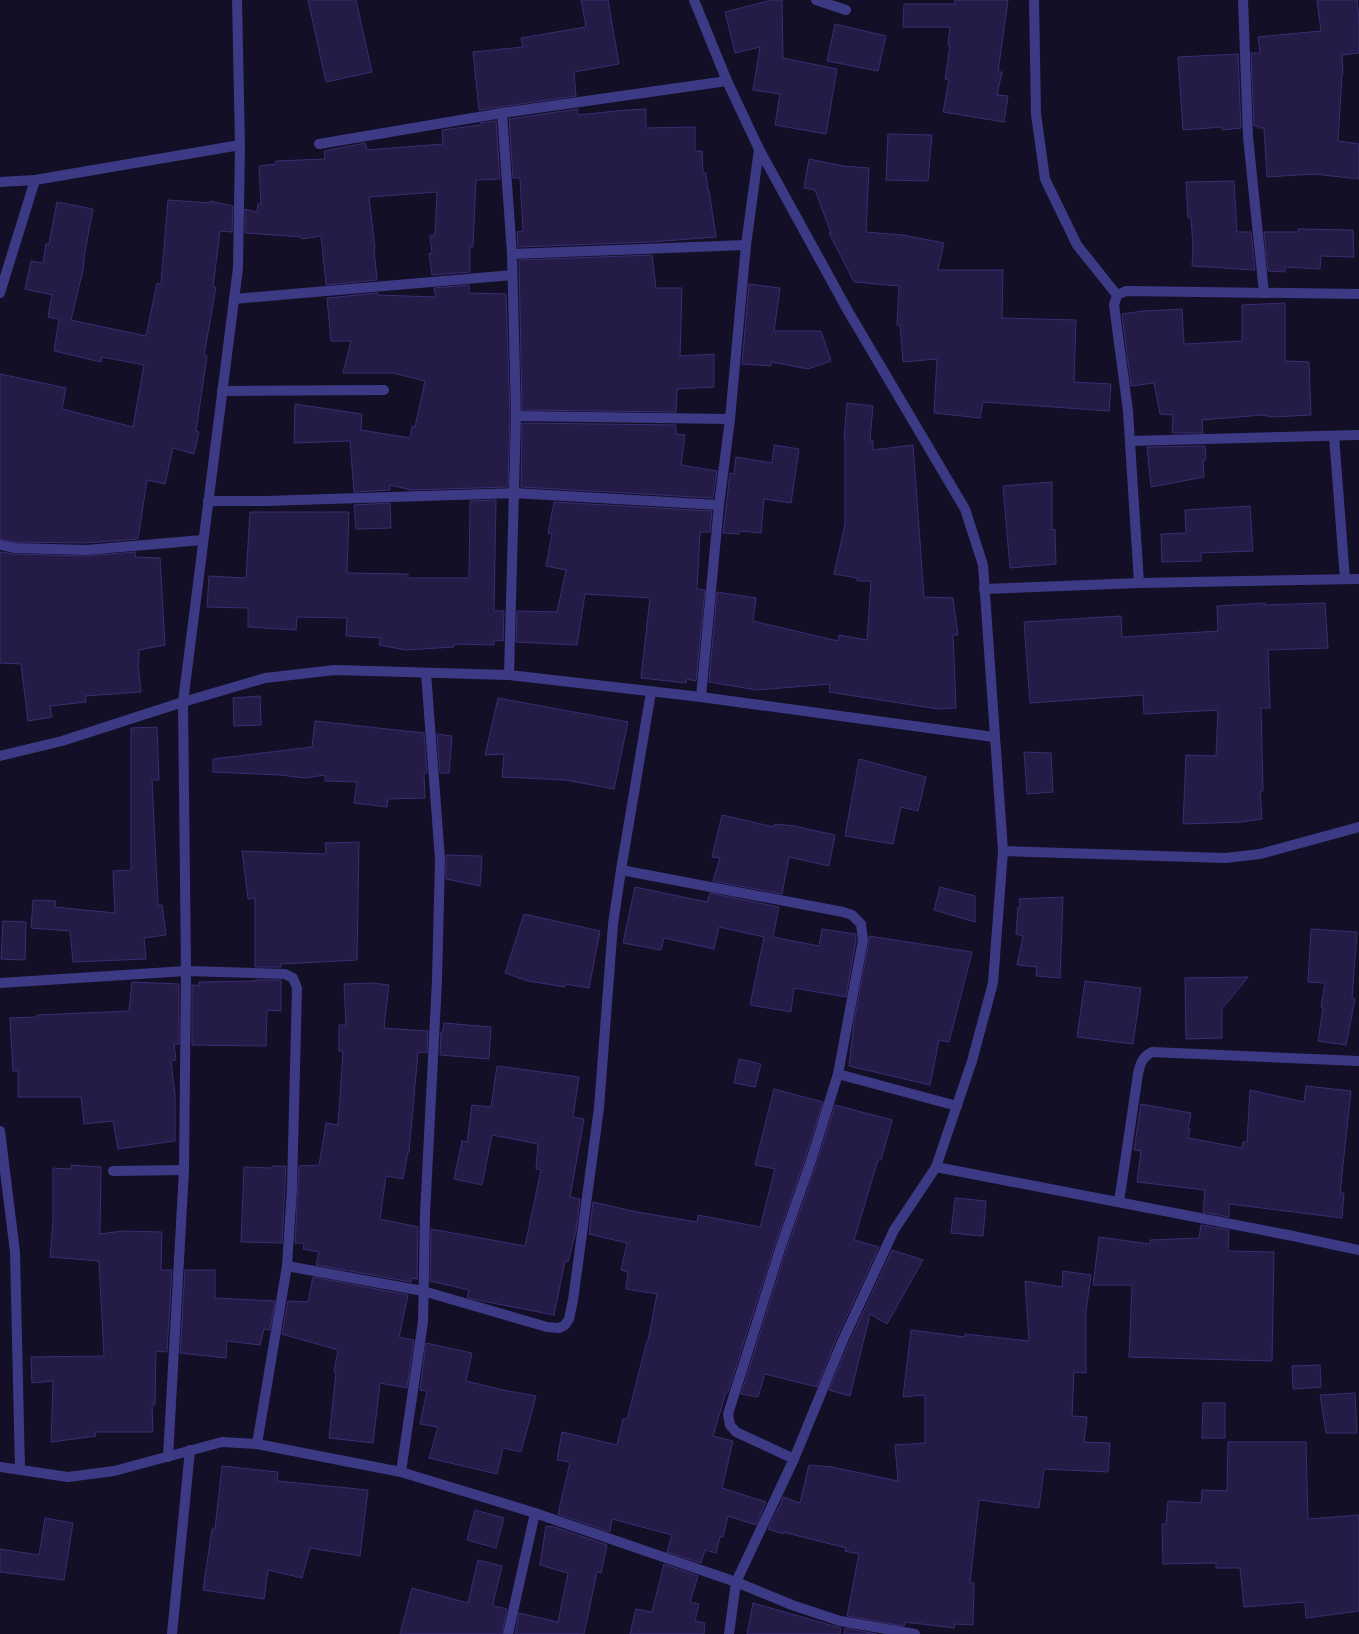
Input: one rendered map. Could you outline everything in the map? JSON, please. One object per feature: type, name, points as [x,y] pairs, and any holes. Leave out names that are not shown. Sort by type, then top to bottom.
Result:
[{"type":"street","points":[[168,1456],[184,1170],[186,970],[183,702],[238,268],[240,145],[237,0]]},
{"type":"street","points":[[694,0],[727,81],[759,149],[848,311],[965,508],[983,565],[1003,851],[993,982],[972,1061],[936,1167],[894,1230],[843,1340],[794,1459],[736,1582],[729,1634]]},
{"type":"street","points":[[816,0],[846,10]]},
{"type":"street","points":[[1034,0],[1036,114],[1045,178],[1077,245],[1118,295]]},
{"type":"street","points":[[1243,0],[1248,137],[1264,293]]},
{"type":"street","points":[[319,144],[502,113],[727,81]]},
{"type":"street","points":[[502,113],[512,254],[516,416],[509,675]]},
{"type":"street","points":[[0,182],[34,180],[240,145]]},
{"type":"street","points":[[701,697],[719,505],[730,419],[746,245],[759,149]]},
{"type":"street","points":[[0,293],[34,180]]},
{"type":"street","points":[[512,254],[746,245]]},
{"type":"street","points":[[234,299],[512,275]]},
{"type":"street","points":[[1139,582],[1128,411],[1114,305],[1118,295],[1126,291],[1359,294]]},
{"type":"street","points":[[222,391],[384,390]]},
{"type":"street","points":[[516,416],[730,419]]},
{"type":"street","points":[[1130,442],[1359,435]]},
{"type":"street","points":[[1334,436],[1345,579]]},
{"type":"street","points":[[208,501],[266,501],[514,493],[719,505]]},
{"type":"street","points":[[0,545],[15,548],[86,550],[203,540]]},
{"type":"street","points":[[984,589],[1139,582],[1359,579]]},
{"type":"street","points":[[0,756],[62,741],[183,702],[265,678],[335,670],[509,675],[701,697],[994,737]]},
{"type":"street","points":[[401,1472],[423,1322],[425,1214],[437,980],[440,859],[426,672]]},
{"type":"street","points":[[287,1266],[423,1291],[547,1327],[559,1328],[565,1326],[569,1319],[599,1108],[613,924],[651,692]]},
{"type":"street","points":[[1003,851],[1225,858],[1260,854],[1359,826]]},
{"type":"street","points":[[621,870],[843,912],[852,915],[861,924],[863,940],[838,1074],[811,1161],[780,1249],[728,1414],[730,1425],[736,1432],[794,1459]]},
{"type":"street","points":[[0,983],[186,970],[285,974],[294,978],[296,996],[292,1188],[287,1266],[257,1444]]},
{"type":"street","points":[[1119,1202],[1138,1074],[1140,1064],[1145,1055],[1152,1052],[1359,1061]]},
{"type":"street","points":[[838,1074],[957,1106]]},
{"type":"street","points":[[0,1131],[15,1252],[20,1470]]},
{"type":"street","points":[[936,1167],[1359,1250]]},
{"type":"street","points":[[113,1171],[184,1170]]},
{"type":"street","points":[[0,1467],[68,1476],[114,1471],[222,1442],[257,1444],[401,1472],[535,1513],[736,1582],[792,1605],[840,1621],[915,1634]]},
{"type":"street","points":[[172,1634],[190,1450]]},
{"type":"street","points":[[508,1634],[535,1513]]},
{"type":"building","points":[[308,0],[356,0],[372,72],[326,82]]},
{"type":"building","points":[[581,0],[608,0],[619,64],[574,72],[576,96],[479,110],[473,52],[523,47],[521,38],[586,27]]},
{"type":"building","points":[[768,0],[782,0],[783,58],[837,69],[826,134],[775,125],[780,94],[753,90],[760,47],[735,53],[725,12]]},
{"type":"building","points":[[955,0],[1008,0],[998,72],[1002,72],[997,95],[1008,96],[1004,122],[943,112],[949,80],[945,79],[950,46],[948,45],[950,27],[903,27],[904,4],[955,4]]},
{"type":"building","points":[[1317,0],[1357,0],[1359,19],[1359,53],[1342,55],[1343,74],[1338,141],[1359,144],[1359,179],[1314,174],[1267,177],[1264,128],[1254,126],[1251,53],[1260,53],[1258,37],[1321,31]]},
{"type":"building","points":[[835,24],[886,36],[878,71],[827,61]]},
{"type":"building","points":[[1238,54],[1241,128],[1222,130],[1222,127],[1183,130],[1178,57]]},
{"type":"building","points":[[578,109],[578,115],[646,109],[646,128],[695,127],[695,151],[702,151],[703,173],[706,173],[716,237],[651,242],[518,247],[517,232],[523,231],[520,178],[513,178],[509,119]]},
{"type":"building","points":[[496,121],[500,179],[476,180],[473,247],[470,247],[470,272],[432,275],[429,254],[432,253],[430,236],[435,235],[437,192],[369,197],[377,280],[326,285],[321,236],[302,239],[301,237],[245,233],[245,209],[257,212],[258,204],[261,204],[259,166],[276,164],[276,161],[325,159],[324,151],[365,143],[367,150],[443,144],[442,130],[480,125],[480,123]]},
{"type":"building","points":[[888,134],[932,135],[928,181],[886,180]]},
{"type":"building","points":[[809,159],[844,166],[869,168],[866,232],[903,235],[944,243],[938,270],[1003,270],[1002,318],[1076,320],[1074,382],[1111,384],[1109,411],[983,402],[980,418],[934,413],[937,359],[903,362],[900,325],[897,325],[899,286],[854,282],[829,233],[831,233],[815,190],[804,188]]},
{"type":"building","points":[[1234,181],[1237,232],[1251,232],[1255,270],[1192,266],[1193,246],[1191,218],[1188,218],[1186,182]]},
{"type":"building","points":[[168,200],[210,203],[210,201],[233,206],[232,232],[220,231],[213,287],[216,287],[204,355],[207,356],[196,431],[199,432],[194,454],[173,448],[165,484],[147,480],[138,539],[86,543],[16,542],[0,539],[0,374],[66,388],[62,409],[133,427],[144,365],[102,357],[101,362],[54,351],[59,319],[48,317],[52,295],[25,289],[31,261],[43,263],[46,244],[49,244],[57,202],[93,209],[83,270],[71,320],[146,336],[157,283],[161,284]]},
{"type":"building","points":[[1298,229],[1353,230],[1354,257],[1321,256],[1320,269],[1285,267],[1285,272],[1268,271],[1264,232],[1298,232]]},
{"type":"building","points":[[652,255],[656,288],[682,288],[680,356],[714,354],[714,387],[677,389],[676,412],[522,410],[519,260]]},
{"type":"building","points":[[749,284],[780,288],[774,331],[821,331],[831,361],[808,369],[771,362],[771,366],[742,364]]},
{"type":"building","points":[[469,285],[469,293],[506,294],[510,416],[508,487],[411,490],[390,485],[390,490],[354,492],[350,441],[294,443],[295,404],[362,414],[361,430],[410,438],[412,426],[415,427],[425,381],[393,373],[343,373],[351,341],[331,341],[327,298],[378,293],[378,295],[436,297],[434,288]]},
{"type":"building","points":[[1285,303],[1285,361],[1309,362],[1311,415],[1271,417],[1263,415],[1202,420],[1203,433],[1172,433],[1173,415],[1160,414],[1154,383],[1131,386],[1122,314],[1143,311],[1182,309],[1184,344],[1242,341],[1242,305]]},
{"type":"building","points":[[847,403],[873,406],[870,441],[873,441],[873,450],[913,445],[924,597],[953,598],[958,635],[953,635],[956,708],[938,709],[829,692],[830,684],[757,690],[709,682],[717,592],[756,598],[753,621],[838,641],[839,635],[867,640],[871,581],[857,581],[857,578],[834,574],[845,524],[844,438]]},
{"type":"building","points":[[522,423],[676,425],[676,434],[685,435],[681,465],[717,471],[713,498],[521,487]]},
{"type":"building","points":[[774,445],[799,449],[791,503],[764,499],[761,533],[739,531],[739,534],[723,533],[730,473],[734,474],[736,457],[772,463]]},
{"type":"building","points":[[1205,446],[1206,460],[1203,460],[1204,477],[1151,487],[1147,447]]},
{"type":"building","points":[[1052,482],[1052,530],[1055,529],[1056,564],[1010,568],[1003,486]]},
{"type":"building","points":[[496,500],[494,611],[504,611],[503,641],[494,640],[494,645],[454,644],[454,647],[406,650],[379,645],[381,638],[346,636],[347,618],[297,617],[296,630],[248,627],[248,608],[207,607],[209,576],[246,578],[250,512],[349,512],[347,573],[408,574],[408,578],[469,578],[470,501]]},
{"type":"building","points":[[554,502],[712,511],[710,532],[700,532],[697,589],[705,590],[696,681],[687,679],[686,683],[641,678],[650,598],[585,594],[577,645],[516,642],[517,611],[557,612],[566,570],[546,566],[552,534],[548,533]]},
{"type":"building","points":[[390,503],[391,528],[356,529],[354,505]]},
{"type":"building","points":[[1250,506],[1253,551],[1201,553],[1201,561],[1162,562],[1161,534],[1186,533],[1185,510]]},
{"type":"building","points":[[0,552],[15,554],[86,556],[136,552],[135,557],[160,558],[165,645],[139,650],[138,663],[141,692],[85,696],[86,702],[50,706],[52,717],[28,721],[21,664],[0,663]]},
{"type":"building","points":[[1265,603],[1265,605],[1325,603],[1328,648],[1268,650],[1270,708],[1261,708],[1263,791],[1260,791],[1262,819],[1241,822],[1183,824],[1186,755],[1216,756],[1218,710],[1144,714],[1143,695],[1030,703],[1024,622],[1121,616],[1122,637],[1218,631],[1217,606]]},
{"type":"building","points":[[260,696],[261,725],[234,726],[233,698]]},
{"type":"building","points":[[498,698],[628,722],[614,789],[565,780],[502,777],[504,754],[485,755]]},
{"type":"building","points":[[315,721],[424,733],[427,773],[424,773],[425,798],[388,799],[387,807],[354,803],[357,782],[325,781],[325,775],[305,778],[280,775],[213,772],[213,759],[312,747]]},
{"type":"building","points":[[157,727],[159,780],[152,780],[158,906],[162,905],[166,935],[144,938],[146,959],[73,962],[70,931],[31,928],[33,900],[56,901],[55,907],[115,913],[113,871],[131,870],[131,728]]},
{"type":"building","points":[[437,734],[452,736],[449,773],[440,773]]},
{"type":"building","points":[[1024,752],[1051,753],[1053,792],[1027,794]]},
{"type":"building","points":[[859,759],[926,777],[918,811],[901,807],[893,844],[845,836]]},
{"type":"building","points":[[722,815],[774,827],[775,824],[794,826],[835,835],[829,866],[789,857],[782,894],[713,881],[720,858],[712,857]]},
{"type":"building","points":[[359,842],[357,960],[281,964],[281,967],[255,967],[255,898],[248,899],[242,851],[326,854],[325,843]]},
{"type":"building","points":[[446,855],[482,856],[480,886],[446,879]]},
{"type":"building","points":[[635,887],[707,902],[710,893],[779,907],[773,937],[819,946],[822,929],[856,934],[846,997],[794,988],[791,1012],[750,1005],[764,937],[719,927],[714,949],[664,938],[661,950],[623,943]]},
{"type":"building","points":[[940,887],[975,896],[975,922],[934,910]]},
{"type":"building","points":[[1063,897],[1060,978],[1036,976],[1037,967],[1017,965],[1023,936],[1016,934],[1018,907],[1020,907],[1019,899]]},
{"type":"building","points":[[524,914],[600,931],[589,988],[565,984],[565,987],[528,981],[505,973]]},
{"type":"building","points":[[3,921],[26,922],[25,960],[1,959]]},
{"type":"building","points":[[1311,929],[1357,932],[1352,998],[1355,999],[1346,1045],[1318,1041],[1325,983],[1308,982]]},
{"type":"building","points":[[869,936],[972,952],[949,1042],[939,1040],[930,1085],[849,1066],[854,1022]]},
{"type":"building","points":[[1248,977],[1222,1009],[1222,1038],[1186,1039],[1185,978]]},
{"type":"building","points":[[281,980],[281,1011],[267,1010],[266,1046],[192,1045],[192,985],[199,986],[199,982]]},
{"type":"building","points":[[1085,981],[1141,988],[1133,1044],[1077,1037]]},
{"type":"building","points":[[132,982],[179,984],[179,1044],[174,1044],[176,1060],[171,1061],[175,1095],[175,1141],[118,1149],[113,1121],[84,1124],[81,1097],[18,1097],[18,1071],[13,1071],[10,1018],[37,1017],[37,1015],[129,1011]]},
{"type":"building","points":[[372,983],[389,985],[384,1028],[428,1031],[427,1053],[418,1052],[409,1152],[403,1179],[386,1176],[380,1219],[418,1227],[417,1279],[412,1278],[411,1282],[316,1265],[319,1252],[303,1249],[304,1243],[295,1243],[299,1166],[319,1165],[326,1123],[338,1125],[343,1051],[339,1051],[339,1025],[346,1025],[344,984]]},
{"type":"building","points":[[444,1023],[491,1027],[489,1059],[440,1055],[441,1032],[443,1032]]},
{"type":"building","points":[[739,1059],[761,1064],[755,1087],[734,1083]]},
{"type":"building","points":[[497,1066],[579,1077],[573,1117],[584,1119],[570,1197],[580,1199],[576,1231],[568,1262],[565,1261],[554,1315],[472,1299],[467,1297],[469,1290],[430,1281],[431,1229],[525,1246],[541,1170],[536,1169],[538,1144],[492,1135],[482,1185],[454,1179],[462,1141],[467,1142],[472,1105],[491,1107]]},
{"type":"building","points":[[1306,1086],[1351,1091],[1340,1193],[1344,1193],[1342,1218],[1229,1204],[1229,1217],[1203,1212],[1205,1190],[1137,1182],[1141,1151],[1134,1150],[1141,1104],[1191,1113],[1188,1138],[1242,1148],[1243,1142],[1247,1142],[1250,1090],[1304,1102]]},
{"type":"building","points":[[774,1089],[823,1102],[774,1247],[728,1392],[726,1392],[713,1436],[733,1441],[722,1488],[766,1502],[756,1525],[728,1516],[723,1537],[720,1537],[716,1553],[705,1550],[701,1563],[667,1552],[672,1535],[612,1519],[610,1532],[558,1514],[570,1462],[557,1460],[562,1432],[617,1445],[623,1419],[627,1419],[648,1341],[657,1294],[626,1289],[628,1272],[621,1270],[627,1243],[589,1234],[593,1202],[637,1212],[697,1222],[698,1215],[760,1227],[775,1169],[755,1165]]},
{"type":"building","points":[[835,1105],[892,1120],[881,1160],[878,1160],[854,1240],[879,1247],[837,1337],[817,1387],[765,1374],[758,1397],[741,1394],[786,1251],[817,1163]]},
{"type":"building","points":[[71,1165],[101,1167],[100,1234],[122,1231],[162,1232],[161,1270],[172,1270],[167,1352],[156,1351],[155,1405],[152,1405],[153,1432],[95,1432],[96,1436],[51,1442],[53,1381],[32,1383],[31,1357],[104,1356],[99,1261],[50,1257],[53,1221],[53,1168],[71,1169]]},
{"type":"building","points":[[272,1166],[286,1166],[282,1243],[241,1242],[244,1167],[272,1168]]},
{"type":"building","points":[[955,1198],[986,1201],[983,1236],[951,1233]]},
{"type":"building","points":[[1201,1225],[1229,1230],[1228,1251],[1274,1252],[1272,1361],[1129,1357],[1132,1285],[1093,1285],[1099,1237],[1150,1244],[1150,1240],[1199,1238]]},
{"type":"building","points":[[892,1250],[923,1260],[887,1324],[870,1314],[850,1396],[829,1390],[849,1343]]},
{"type":"building","points":[[185,1270],[215,1270],[215,1298],[275,1301],[270,1330],[264,1329],[260,1345],[227,1341],[226,1358],[180,1353]]},
{"type":"building","points":[[1063,1271],[1091,1275],[1086,1311],[1086,1373],[1074,1372],[1072,1416],[1087,1417],[1084,1442],[1110,1443],[1108,1472],[1044,1469],[1039,1508],[979,1500],[970,1583],[974,1583],[973,1625],[955,1624],[954,1628],[905,1622],[904,1626],[847,1616],[859,1554],[845,1551],[846,1548],[783,1532],[783,1534],[768,1529],[780,1507],[783,1497],[800,1503],[809,1465],[832,1467],[898,1481],[895,1445],[925,1443],[925,1395],[903,1397],[911,1330],[965,1337],[965,1334],[1029,1341],[1025,1281],[1062,1287]]},
{"type":"building","points":[[313,1277],[408,1295],[399,1337],[414,1340],[407,1388],[380,1383],[373,1443],[329,1438],[336,1373],[334,1372],[338,1350],[282,1334],[288,1301],[308,1302]]},
{"type":"building","points":[[426,1343],[472,1353],[466,1381],[536,1396],[521,1452],[503,1448],[497,1474],[429,1458],[438,1427],[420,1424],[427,1391],[420,1390]]},
{"type":"building","points":[[1320,1365],[1321,1387],[1293,1389],[1292,1366]]},
{"type":"building","points":[[1355,1393],[1357,1433],[1326,1433],[1320,1395]]},
{"type":"building","points":[[1203,1403],[1225,1403],[1225,1438],[1202,1438]]},
{"type":"building","points":[[1228,1442],[1306,1442],[1308,1519],[1359,1515],[1359,1611],[1306,1618],[1305,1602],[1244,1607],[1240,1568],[1216,1568],[1216,1563],[1163,1564],[1162,1524],[1166,1524],[1168,1501],[1201,1503],[1202,1490],[1227,1491]]},
{"type":"building","points":[[222,1466],[278,1472],[277,1481],[368,1490],[360,1556],[310,1548],[302,1578],[268,1570],[264,1599],[203,1590],[212,1529],[215,1529]]},
{"type":"building","points":[[475,1510],[504,1518],[496,1548],[467,1540]]},
{"type":"building","points":[[45,1518],[73,1523],[64,1580],[0,1572],[0,1549],[39,1555]]},
{"type":"building","points":[[546,1526],[555,1527],[607,1545],[601,1573],[597,1572],[584,1634],[515,1634],[519,1613],[558,1622],[568,1573],[540,1565]]},
{"type":"building","points":[[478,1560],[502,1566],[493,1603],[494,1606],[507,1609],[502,1634],[400,1634],[412,1588],[468,1603]]},
{"type":"building","points":[[664,1564],[698,1576],[690,1602],[699,1604],[695,1621],[705,1623],[704,1634],[630,1634],[636,1609],[652,1612]]},
{"type":"building","points":[[753,1603],[841,1628],[840,1634],[747,1634]]},
{"type":"building","points":[[845,1628],[877,1634],[844,1634]]}]
